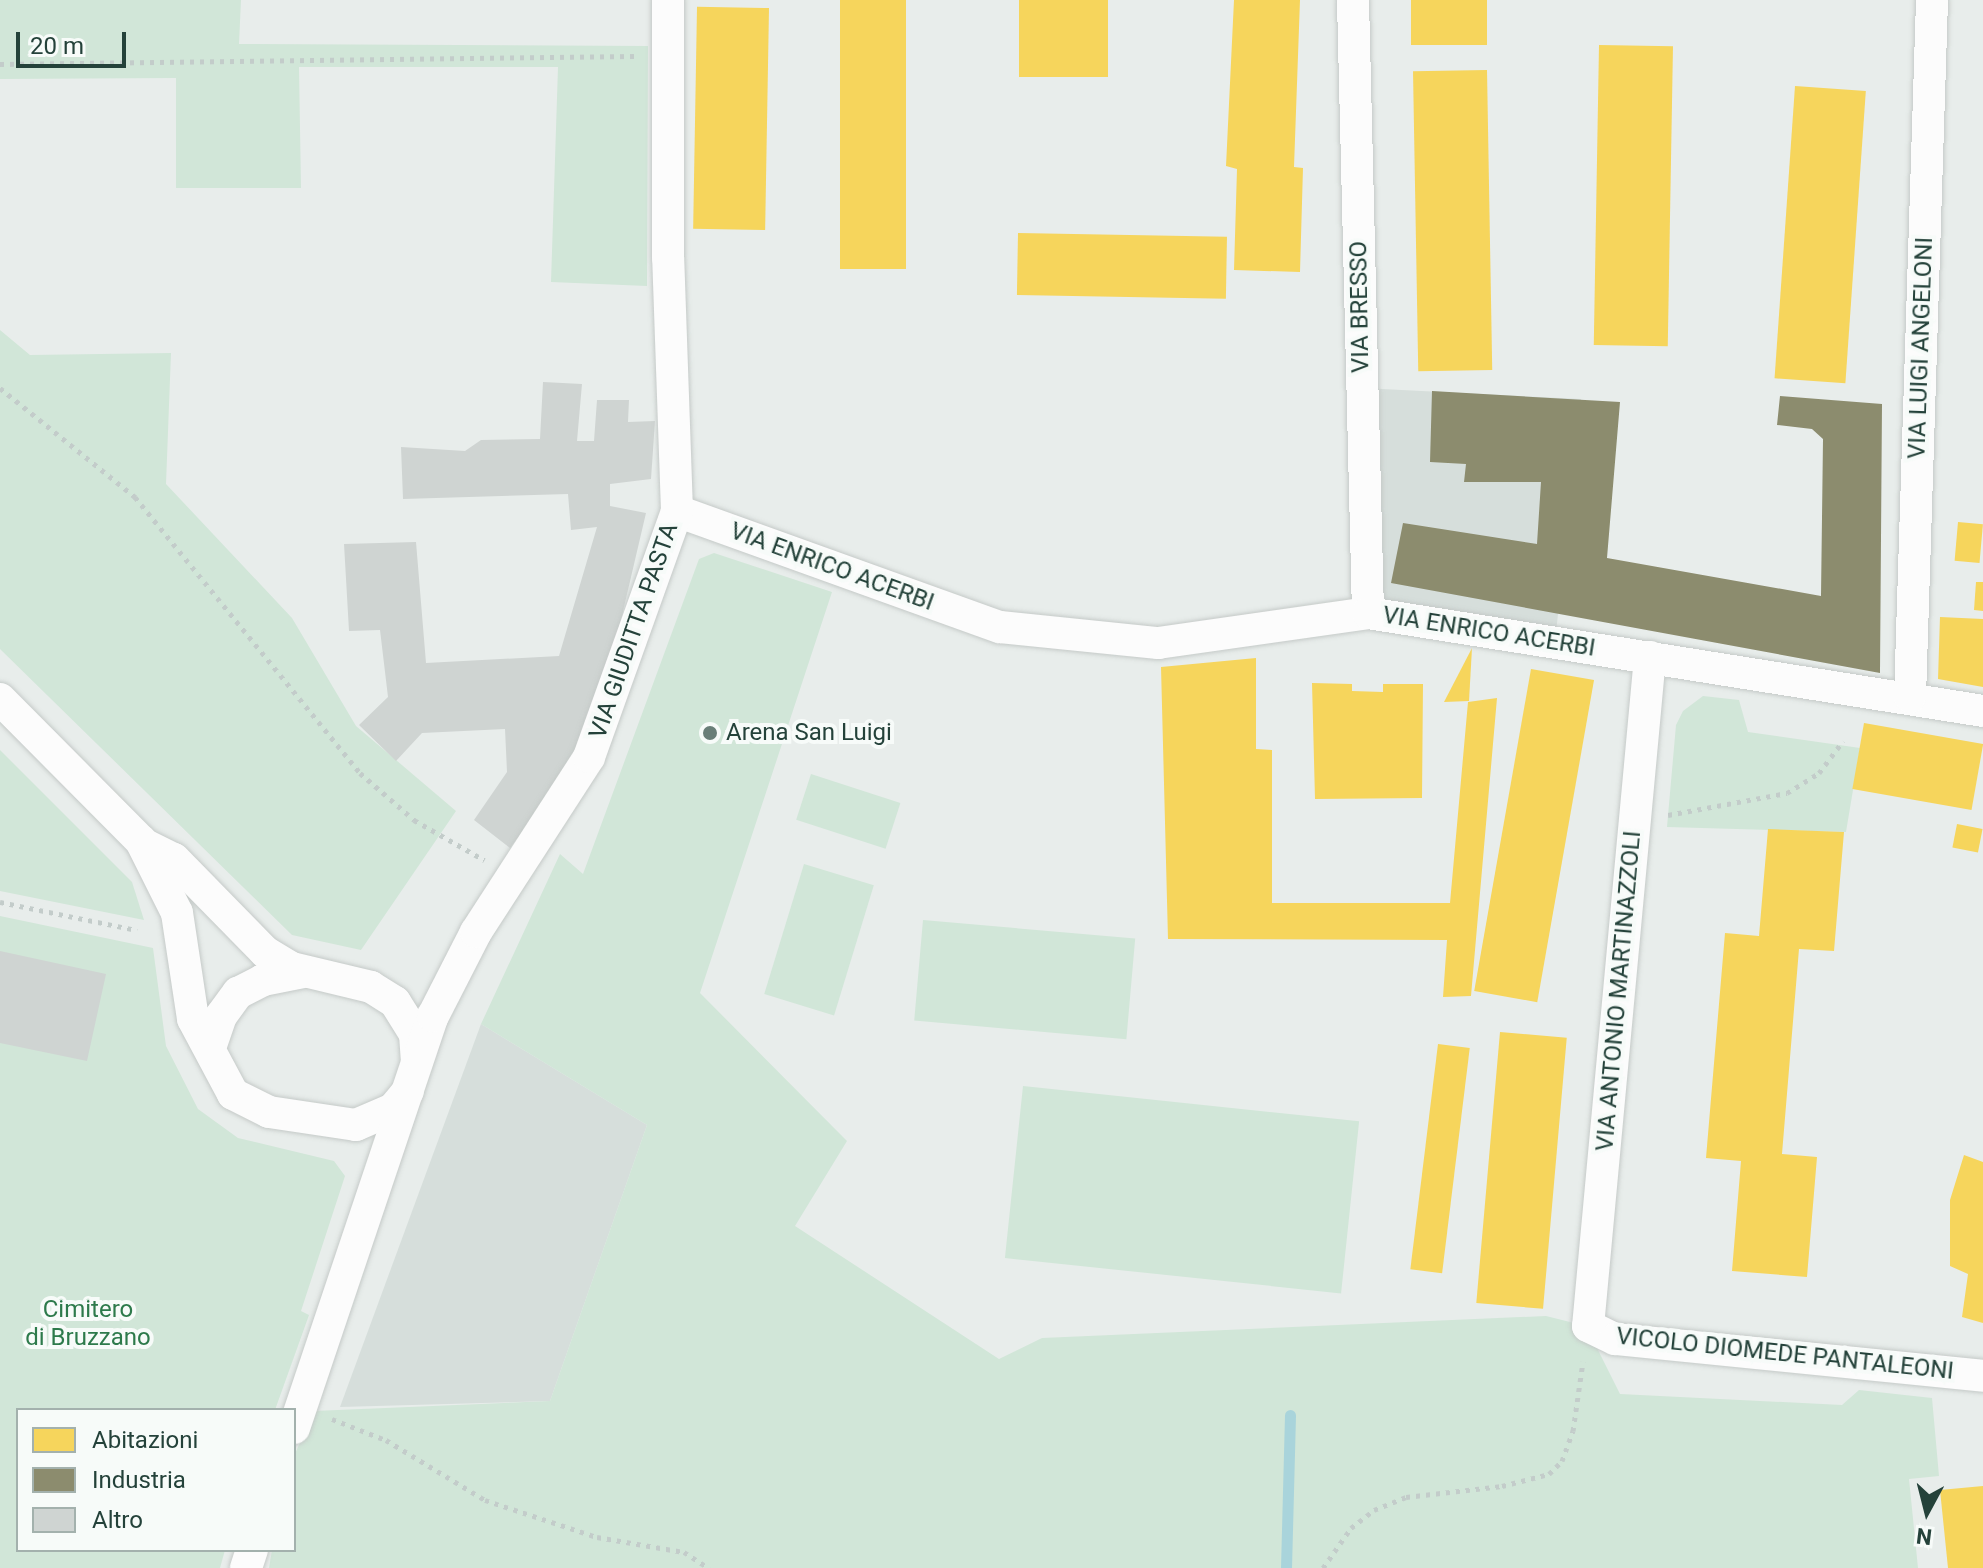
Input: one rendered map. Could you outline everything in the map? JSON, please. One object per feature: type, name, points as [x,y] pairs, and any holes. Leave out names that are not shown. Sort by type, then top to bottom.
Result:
[{"type":"street","name":"VIA GIUDITTA PASTA","points":[[309,1422],[371,1208],[414,1074],[455,968],[597,741],[677,511],[668,258],[668,0]]},
{"type":"street","name":"VIA BRESSO","points":[[1353,0],[1368,613]]},
{"type":"street","name":"VIA LUIGI ANGELONI","points":[[1910,697],[1932,0]]},
{"type":"street","name":"VIA ENRICO ACERBI","points":[[677,511],[1000,627],[1158,643],[1368,613],[1983,711]]},
{"type":"street","name":"VIA ANTONIO MARTINAZZOLI","points":[[1588,1326],[1650,657]]},
{"type":"street","points":[[0,699],[141,841],[174,859],[265,952],[303,972],[371,987],[395,1002],[415,1034],[414,1074],[393,1109],[356,1125],[325,1123],[241,1100],[220,1078],[210,1048],[193,1019],[175,905],[141,841]]},
{"type":"street","points":[[210,1048],[221,1016],[238,993],[263,980],[303,972]]},
{"type":"street","name":"VIA GIUDITTA PASTA","points":[[325,1123],[351,1131],[372,1151],[377,1179],[371,1208]]},
{"type":"street","name":"VICOLO DIOMEDE PANTALEONI","points":[[1588,1326],[1615,1339],[1983,1376]]},
{"type":"path","points":[[0,64],[669,56]]},
{"type":"path","points":[[0,388],[135,497],[360,773],[414,820],[496,867]]},
{"type":"path","points":[[1655,817],[1787,793],[1819,773],[1843,741]]},
{"type":"path","points":[[0,902],[137,930]]},
{"type":"path","points":[[1323,1568],[1351,1528],[1374,1510],[1406,1497],[1502,1486],[1549,1474],[1562,1461],[1573,1431],[1588,1326]]},
{"type":"path","points":[[309,1422],[386,1440],[485,1500],[597,1537],[684,1552],[709,1568]]},
{"type":"shaded area","points":[[1362,388],[1581,399],[1555,642],[1368,613]]},
{"type":"shaded area","points":[[481,1024],[647,1125],[550,1401],[340,1407]]},
{"type":"green space","points":[[0,0],[241,0],[239,44],[648,46],[647,286],[551,282],[558,67],[299,67],[301,188],[176,188],[176,78],[0,79]]},
{"type":"green space","points":[[0,330],[30,355],[171,353],[166,484],[292,618],[356,726],[456,811],[361,950],[292,935],[0,649]]},
{"type":"green space","points":[[714,553],[832,592],[700,993],[847,1141],[795,1226],[999,1359],[1042,1338],[1546,1316],[1586,1326],[1620,1394],[1842,1405],[1859,1390],[1932,1398],[1939,1476],[1909,1479],[1918,1568],[269,1568],[272,1552],[296,1552],[296,1452],[314,1411],[550,1401],[647,1125],[481,1024],[560,854],[583,874],[699,559]]},
{"type":"green space","points":[[1703,696],[1739,700],[1748,732],[1860,748],[1846,832],[1667,827],[1676,725],[1683,711]]},
{"type":"green space","points":[[0,750],[132,882],[144,920],[0,891]]},
{"type":"green space","points":[[811,774],[900,803],[886,849],[796,820]]},
{"type":"green space","points":[[804,864],[874,885],[834,1015],[764,994]]},
{"type":"green space","name":"Cimitero di Bruzzano","points":[[0,916],[153,948],[166,1046],[198,1109],[238,1138],[334,1161],[345,1176],[301,1311],[309,1315],[276,1408],[16,1408],[16,1552],[224,1552],[220,1568],[0,1568]]},
{"type":"green space","points":[[923,920],[1135,939],[1126,1039],[914,1021]]},
{"type":"green space","points":[[1023,1086],[1359,1121],[1341,1293],[1005,1258]]},
{"type":"building: Abitazioni","points":[[840,0],[906,0],[906,269],[840,269]]},
{"type":"building: Abitazioni","points":[[1019,0],[1108,0],[1108,77],[1019,77]]},
{"type":"building: Abitazioni","points":[[1234,0],[1300,0],[1294,167],[1303,168],[1300,272],[1234,270],[1237,169],[1226,166]]},
{"type":"building: Abitazioni","points":[[1411,0],[1487,0],[1487,45],[1411,45]]},
{"type":"building: Abitazioni","points":[[697,7],[769,8],[765,230],[693,229]]},
{"type":"building: Abitazioni","points":[[1599,45],[1673,46],[1668,346],[1594,345]]},
{"type":"building: Abitazioni","points":[[1487,70],[1492,370],[1418,371],[1413,71]]},
{"type":"building: Abitazioni","points":[[1795,86],[1866,91],[1845,383],[1775,378]]},
{"type":"building: Abitazioni","points":[[1018,233],[1227,237],[1226,299],[1017,295]]},
{"type":"building: Abitazioni","points":[[1958,522],[1983,524],[1980,563],[1955,561]]},
{"type":"building: Abitazioni","points":[[1976,582],[1983,582],[1983,611],[1974,610]]},
{"type":"building: Abitazioni","points":[[1940,617],[1983,619],[1983,687],[1938,679]]},
{"type":"building: Abitazioni","points":[[1472,648],[1469,701],[1444,702]]},
{"type":"building: Abitazioni","points":[[1256,658],[1256,749],[1272,750],[1272,903],[1450,903],[1468,702],[1497,698],[1471,996],[1443,997],[1447,940],[1168,939],[1161,667]]},
{"type":"building: Abitazioni","points":[[1531,669],[1594,680],[1537,1002],[1474,991]]},
{"type":"building: Abitazioni","points":[[1312,683],[1352,684],[1352,691],[1383,692],[1383,684],[1423,684],[1422,798],[1315,799]]},
{"type":"building: Abitazioni","points":[[1864,723],[1983,744],[1972,810],[1852,789]]},
{"type":"building: Abitazioni","points":[[1957,824],[1983,829],[1978,853],[1952,848]]},
{"type":"building: Abitazioni","points":[[1768,829],[1844,832],[1834,951],[1799,949],[1782,1154],[1817,1157],[1807,1277],[1732,1271],[1741,1161],[1706,1158],[1725,933],[1759,936]]},
{"type":"building: Abitazioni","points":[[1500,1032],[1567,1038],[1543,1309],[1476,1303]]},
{"type":"building: Abitazioni","points":[[1438,1044],[1470,1048],[1442,1273],[1410,1269]]},
{"type":"building: Abitazioni","points":[[1964,1155],[1983,1162],[1983,1323],[1962,1317],[1968,1274],[1950,1266],[1950,1200]]},
{"type":"building: Abitazioni","points":[[1983,1486],[1983,1568],[1948,1568],[1940,1490]]},
{"type":"building: Industria","points":[[1432,391],[1620,402],[1607,558],[1821,596],[1823,439],[1812,429],[1777,425],[1780,396],[1882,404],[1880,673],[1391,583],[1403,523],[1537,544],[1541,482],[1464,482],[1466,464],[1430,462]]},
{"type":"building: Altro","points":[[543,382],[582,384],[577,441],[594,441],[597,400],[629,400],[628,422],[655,421],[651,479],[610,484],[610,506],[646,513],[609,671],[562,779],[510,848],[474,820],[507,772],[505,729],[422,733],[396,761],[359,725],[388,697],[380,630],[349,631],[344,544],[416,542],[426,663],[559,656],[597,527],[571,530],[568,494],[403,499],[401,447],[465,451],[481,440],[540,439]]},
{"type":"building: Altro","points":[[0,951],[106,974],[87,1061],[0,1043]]},
{"type":"waterway","points":[[1286,1568],[1290,1415]]},
{"type":"place","name":"Arena San Luigi","points":[[710,733]]}]
